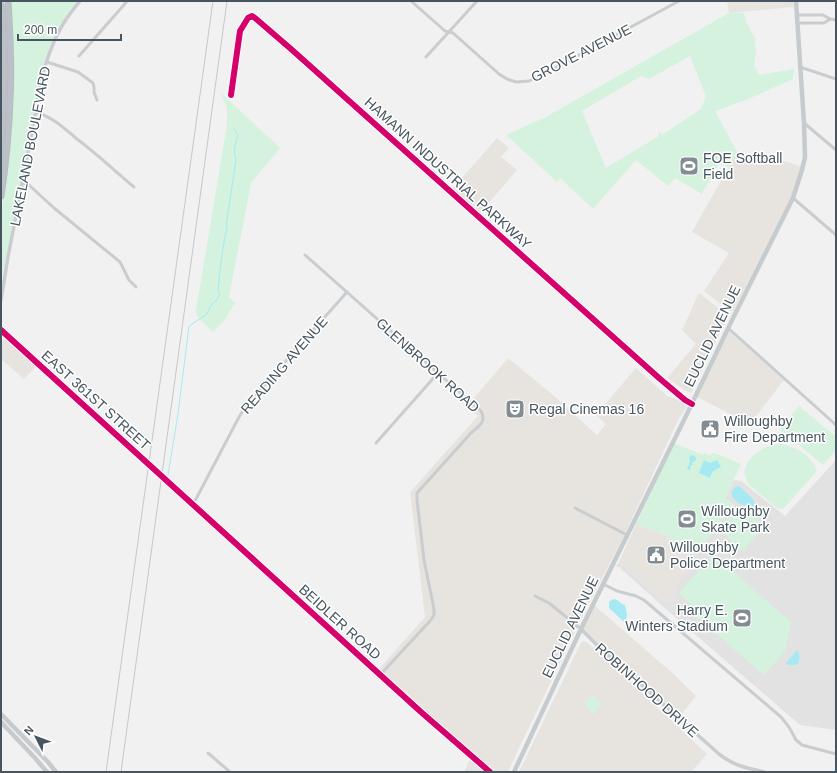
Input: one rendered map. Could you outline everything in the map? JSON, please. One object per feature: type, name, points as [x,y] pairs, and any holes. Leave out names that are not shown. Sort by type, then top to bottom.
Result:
[{"type":"highway","points":[[1,196],[8,138],[10,97],[8,1]]},
{"type":"highway","points":[[1,4],[4,79],[1,156]]},
{"type":"main road","points":[[1,4],[4,1]]},
{"type":"main road","name":"EUCLID AVENUE","points":[[514,772],[603,584],[792,198],[805,157],[796,1]]},
{"type":"main road","points":[[1,714],[56,772]]},
{"type":"main road","points":[[1,722],[47,772]]},
{"type":"street","name":"LAKELAND BOULEVARD","points":[[1,300],[44,69],[52,46],[61,27],[80,1]]},
{"type":"street","points":[[79,56],[127,1]]},
{"type":"street","name":"GROVE AVENUE","points":[[411,1],[445,31],[453,33],[499,74],[506,79],[516,82],[529,81],[679,1]]},
{"type":"street","points":[[426,57],[477,1]]},
{"type":"street","points":[[797,15],[823,15],[830,19],[836,20]]},
{"type":"street","name":"HAMANN INDUSTRIAL PARKWAY","points":[[231,95],[240,31],[248,18],[252,16],[685,400],[692,404]]},
{"type":"street","points":[[797,23],[824,23],[830,19]]},
{"type":"street","points":[[47,62],[78,72],[93,83],[97,100]]},
{"type":"street","points":[[800,67],[836,79]]},
{"type":"street","points":[[36,112],[46,115],[58,123],[97,154],[134,187]]},
{"type":"street","points":[[804,123],[836,150]]},
{"type":"street","points":[[22,183],[29,185],[54,208],[120,262],[129,280],[136,287]]},
{"type":"street","points":[[792,198],[836,235]]},
{"type":"street","name":"GLENBROOK ROAD","points":[[305,255],[481,411],[483,418],[478,427],[470,433],[417,494],[422,546],[434,615],[380,675]]},
{"type":"street","name":"READING AVENUE","points":[[192,504],[246,406],[347,292]]},
{"type":"street","points":[[728,328],[836,425]]},
{"type":"street","name":"EAST 361ST STREET","points":[[1,330],[175,489]]},
{"type":"street","points":[[376,443],[438,373]]},
{"type":"street","name":"BEIDLER ROAD","points":[[175,489],[421,712],[490,772]]},
{"type":"street","points":[[575,508],[627,535]]},
{"type":"street","points":[[603,584],[617,591],[636,596],[644,600],[781,717],[790,727],[796,740],[802,745],[836,754]]},
{"type":"street","name":"ROBINHOOD DRIVE","points":[[535,596],[549,603],[581,630],[626,672],[728,761],[740,767],[764,772]]},
{"type":"street","points":[[208,753],[230,772]]},
{"type":"shaded area","points":[[727,1],[793,1],[794,7],[729,13]]},
{"type":"shaded area","points":[[497,138],[509,148],[501,157],[517,170],[480,213],[452,189]]},
{"type":"shaded area","points":[[737,152],[788,162],[802,167],[792,196],[733,311],[728,310],[704,291],[729,253],[692,232]]},
{"type":"shaded area","points":[[699,293],[728,316],[691,393],[667,378],[696,344],[682,330]]},
{"type":"shaded area","points":[[729,331],[784,380],[750,424],[697,397]]},
{"type":"shaded area","points":[[5,335],[37,365],[24,379],[1,359],[1,345]]},
{"type":"shaded area","points":[[508,358],[553,395],[597,435],[606,424],[596,415],[636,368],[667,396],[689,404],[678,420],[622,540],[586,609],[508,772],[494,772],[378,670],[425,617],[410,492],[478,416],[467,406]]},
{"type":"shaded area","points":[[836,460],[836,730],[800,725],[619,567],[616,567],[619,562],[662,600],[672,602],[677,585],[694,558],[722,518],[734,505],[725,498],[734,480],[741,481],[785,516]]},
{"type":"shaded area","points":[[636,524],[667,536],[694,558],[677,585],[672,602],[662,600],[619,562]]},
{"type":"shaded area","points":[[594,605],[677,677],[696,696],[679,717],[582,629]]},
{"type":"shaded area","points":[[583,641],[597,651],[707,754],[691,772],[519,772]]},
{"type":"shaded area","points":[[471,757],[488,772],[464,772]]},
{"type":"green space","points":[[10,1],[77,1],[57,32],[43,65],[1,284],[1,212],[7,177],[13,100],[13,33]]},
{"type":"green space","points":[[729,13],[744,13],[747,24],[755,38],[756,53],[754,65],[759,75],[794,69],[793,79],[746,100],[715,111],[737,152],[728,167],[719,163],[702,194],[675,178],[668,186],[636,160],[593,209],[560,178],[557,182],[506,135],[544,118]],"holes":[[[690,56],[706,96],[701,109],[662,135],[658,130],[659,136],[606,168],[582,111],[641,76],[649,79]]]},
{"type":"green space","points":[[220,92],[280,148],[251,183],[229,297],[235,303],[224,321],[213,332],[197,316],[196,310],[227,125],[227,107]]},
{"type":"green space","points":[[799,406],[836,437],[836,450],[823,465],[780,429]]},
{"type":"green space","points":[[674,443],[703,455],[704,453],[709,455],[714,453],[741,464],[725,498],[733,504],[694,558],[667,536],[636,524]]},
{"type":"green space","points":[[780,444],[792,447],[803,453],[815,465],[817,471],[783,509],[777,508],[748,484],[744,472],[749,460],[756,453],[767,447]]},
{"type":"green space","points":[[738,515],[752,517],[765,524],[744,550],[740,551],[718,527],[725,520]]},
{"type":"green space","name":"Harry E. Winters Stadium","points":[[713,554],[791,622],[785,651],[764,675],[693,614],[697,610],[680,594],[680,592]]},
{"type":"green space","points":[[592,695],[602,704],[593,715],[590,712],[591,710],[584,704]]},
{"type":"water","points":[[690,456],[695,456],[696,459],[692,463],[693,465],[691,465],[690,470],[687,469],[690,462]]},
{"type":"water","points":[[704,460],[710,463],[717,460],[721,467],[713,471],[710,478],[699,473]]},
{"type":"water","points":[[739,486],[753,499],[755,504],[754,506],[744,505],[734,499],[731,493],[735,487]]},
{"type":"water","points":[[614,599],[625,605],[627,614],[626,621],[623,621],[609,608],[609,602]]},
{"type":"water","points":[[797,650],[799,654],[798,664],[785,664]]},
{"type":"waterway","points":[[168,475],[178,414],[189,326],[207,314],[211,305],[217,300],[220,294],[218,291],[220,267],[236,160],[235,148],[238,135],[234,129]]},
{"type":"railway","points":[[106,772],[213,1]]},
{"type":"railway","points":[[121,772],[227,1]]},
{"type":"cycle path","points":[[231,95],[240,31],[248,18],[252,16],[291,49],[659,378],[692,404]]},
{"type":"cycle path","points":[[1,330],[421,712],[490,772]]},
{"type":"place","name":"FOE Softball Field","points":[[689,166]]},
{"type":"place","name":"Regal Cinemas 16","points":[[515,409]]},
{"type":"place","name":"Willoughby Fire Department","points":[[710,429]]},
{"type":"place","name":"Willoughby Skate Park","points":[[687,519]]},
{"type":"place","name":"Willoughby Police Department","points":[[656,555]]},
{"type":"place","name":"Harry E. Winters Stadium","points":[[742,618]]}]
